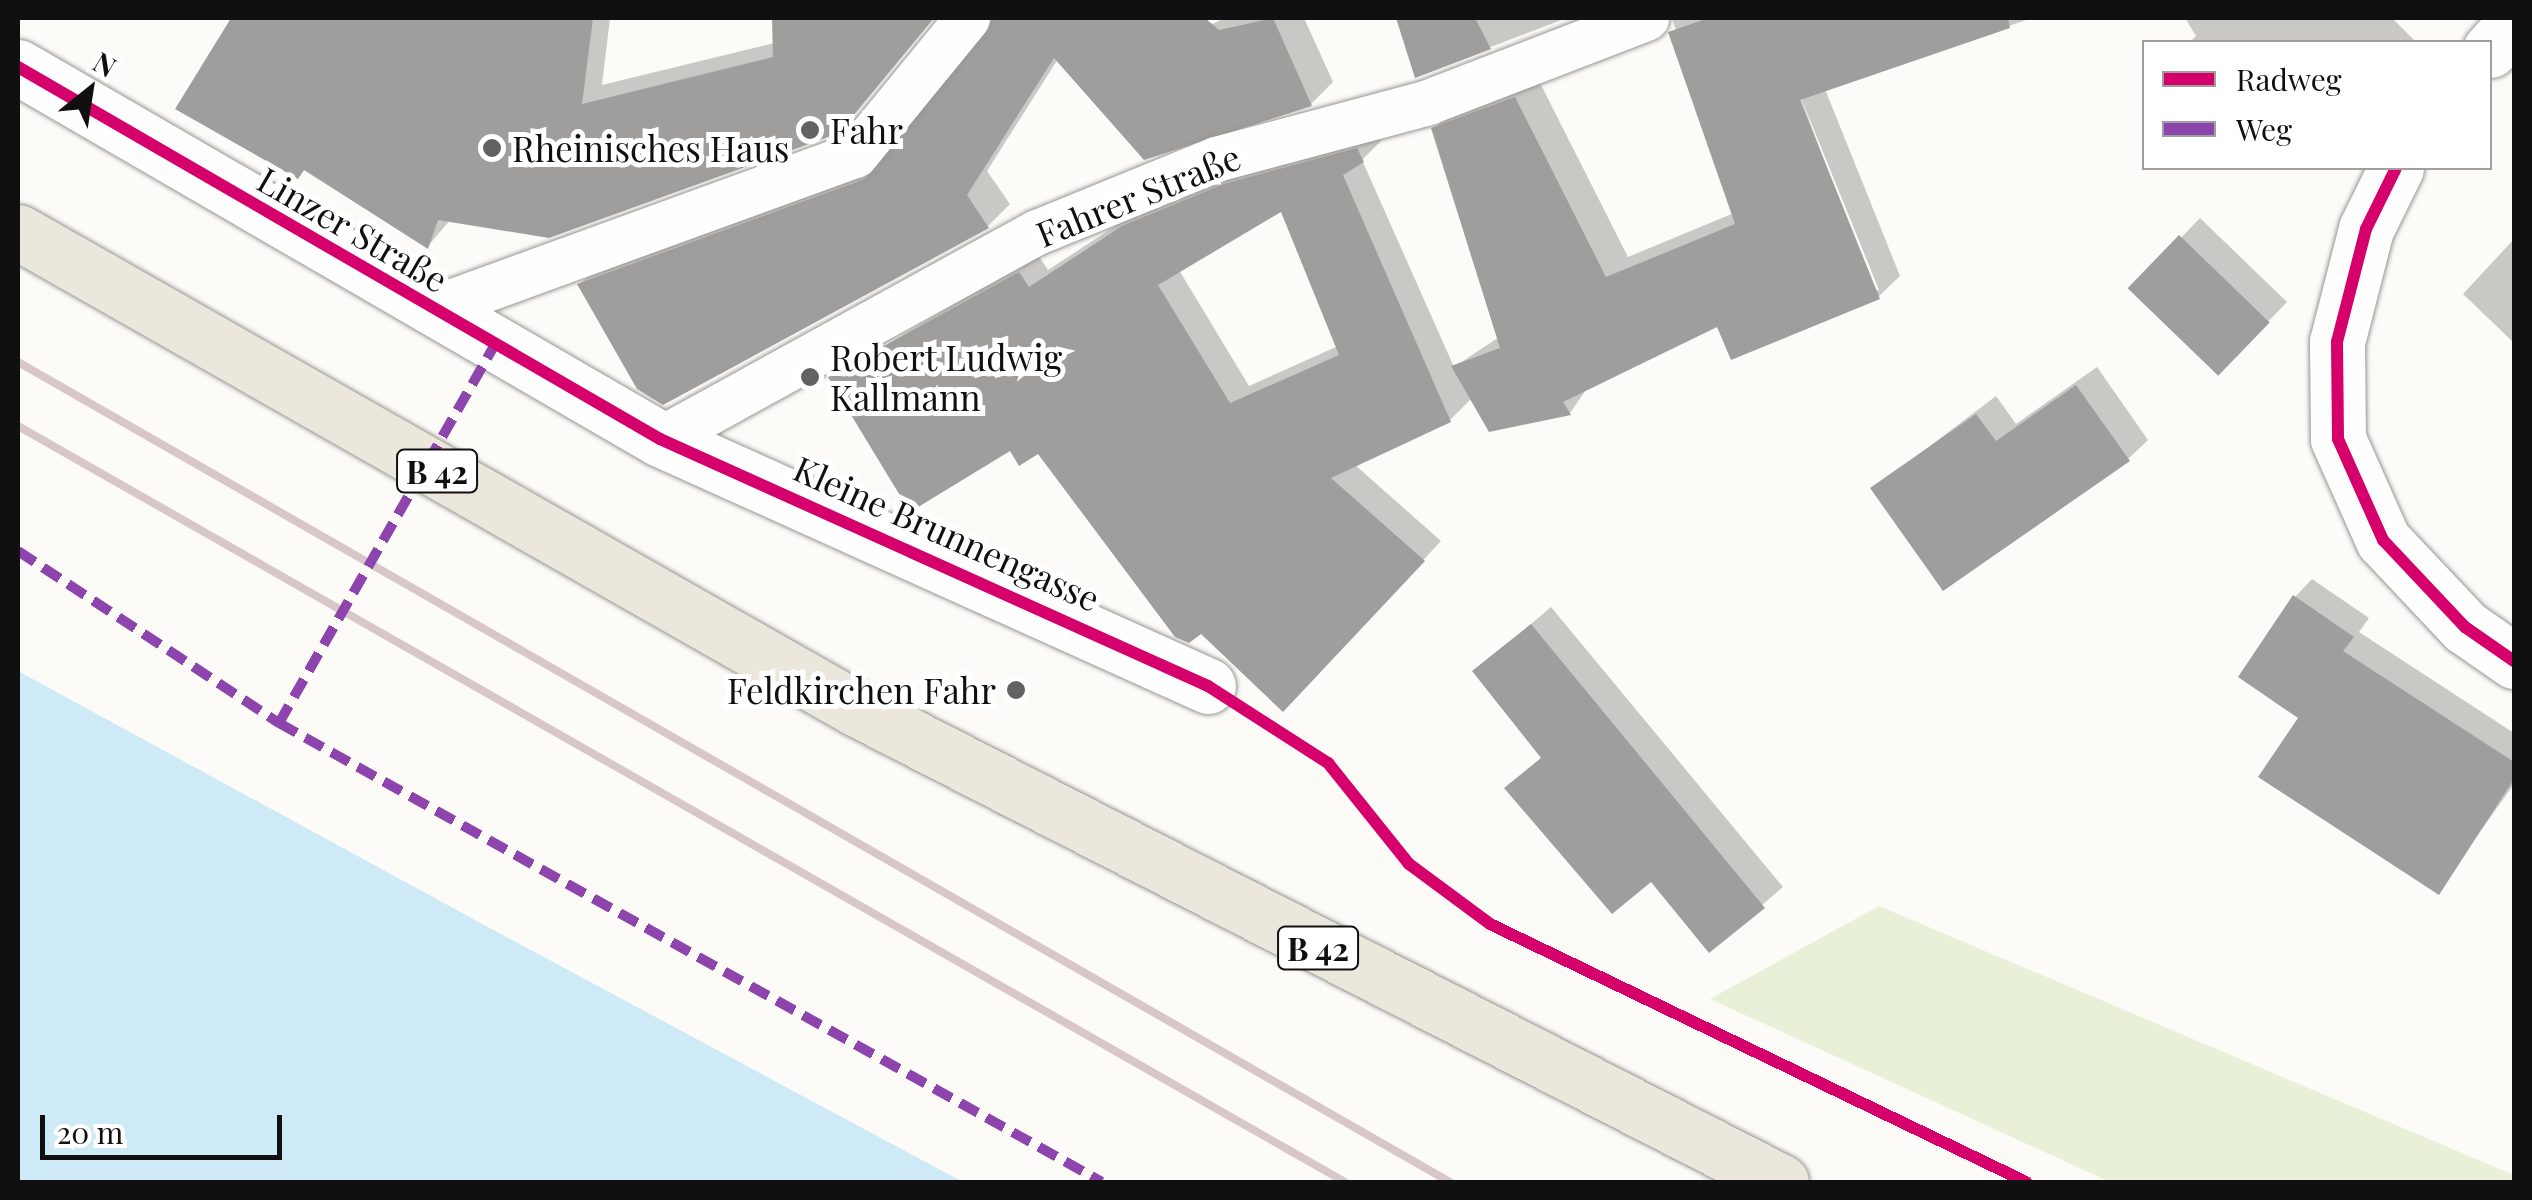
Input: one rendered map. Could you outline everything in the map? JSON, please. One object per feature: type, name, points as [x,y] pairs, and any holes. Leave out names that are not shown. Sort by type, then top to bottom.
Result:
[{"type":"main road","name":"B 42","points":[[18,232],[857,709],[1782,1182]]},
{"type":"street","points":[[2492,48],[2514,22]]},
{"type":"street","name":"Linzer Straße","points":[[18,68],[660,439]]},
{"type":"street","points":[[2395,170],[2366,229],[2337,342],[2338,439],[2383,540],[2464,628],[2514,661]]},
{"type":"street","name":"Kleine Brunnengasse","points":[[660,439],[1208,686]]},
{"type":"lane","points":[[432,309],[855,155],[967,18]]},
{"type":"lane","name":"Fahrer Straße","points":[[660,439],[1037,232],[1216,159],[1428,102],[1646,18]]},
{"type":"green space","points":[[1879,906],[2514,1175],[2514,1182],[2110,1182],[1710,999]]},
{"type":"water","points":[[18,671],[486,926],[963,1182],[18,1182]]},
{"type":"building","points":[[231,18],[593,18],[582,104],[773,57],[772,18],[934,18],[839,133],[549,238],[438,220],[428,249],[304,170],[298,179],[175,109]]},
{"type":"building","points":[[993,18],[1205,18],[1219,30],[1273,18],[1312,106],[1144,160],[1054,58],[967,195],[989,228],[663,405],[637,389],[577,284],[865,179]]},
{"type":"building","points":[[1396,18],[1475,18],[1491,49],[1415,78]]},
{"type":"building","points":[[1709,18],[2008,18],[2010,28],[1800,100],[1880,299],[1731,360],[1717,327],[1563,402],[1571,415],[1489,432],[1451,366],[1500,348],[1431,128],[1515,97],[1606,277],[1735,224],[1668,32]]},
{"type":"building","points":[[1357,148],[1364,162],[1343,175],[1451,422],[1331,478],[1425,561],[1283,712],[1201,634],[1189,643],[1175,637],[1038,454],[1019,466],[1010,451],[910,512],[828,377],[1019,272],[1029,287],[1122,226],[1224,184]],"holes":[[[1281,212],[1339,355],[1230,403],[1158,285]]]},
{"type":"building","points":[[2179,235],[2270,323],[2218,376],[2128,288]]},
{"type":"building","points":[[2076,385],[2130,461],[1943,591],[1870,488],[1976,414],[1996,441]]},
{"type":"building","points":[[2293,595],[2354,637],[2343,651],[2514,762],[2514,779],[2439,895],[2258,777],[2298,718],[2238,677]]},
{"type":"building","points":[[1531,624],[1765,908],[1709,953],[1651,882],[1612,914],[1504,788],[1541,758],[1472,671]]},
{"type":"railway","points":[[18,362],[1450,1182]]},
{"type":"railway","points":[[18,426],[1345,1182]]},
{"type":"marked path","points":[[279,723],[493,348]]},
{"type":"marked path","points":[[18,551],[279,723],[1102,1182]]},
{"type":"cycle path","points":[[18,67],[660,439],[1208,686],[1328,763],[1409,864],[1490,924],[2026,1182]]},
{"type":"cycle path","points":[[2395,170],[2366,229],[2337,342],[2338,439],[2383,540],[2465,627],[2514,661]]},
{"type":"place","name":"Fahr","points":[[810,130]]},
{"type":"place","name":"Rheinisches Haus","points":[[492,148]]},
{"type":"place","name":"Robert Ludwig Kallmann","points":[[810,377]]},
{"type":"place","name":"Feldkirchen Fahr","points":[[1016,690]]}]
